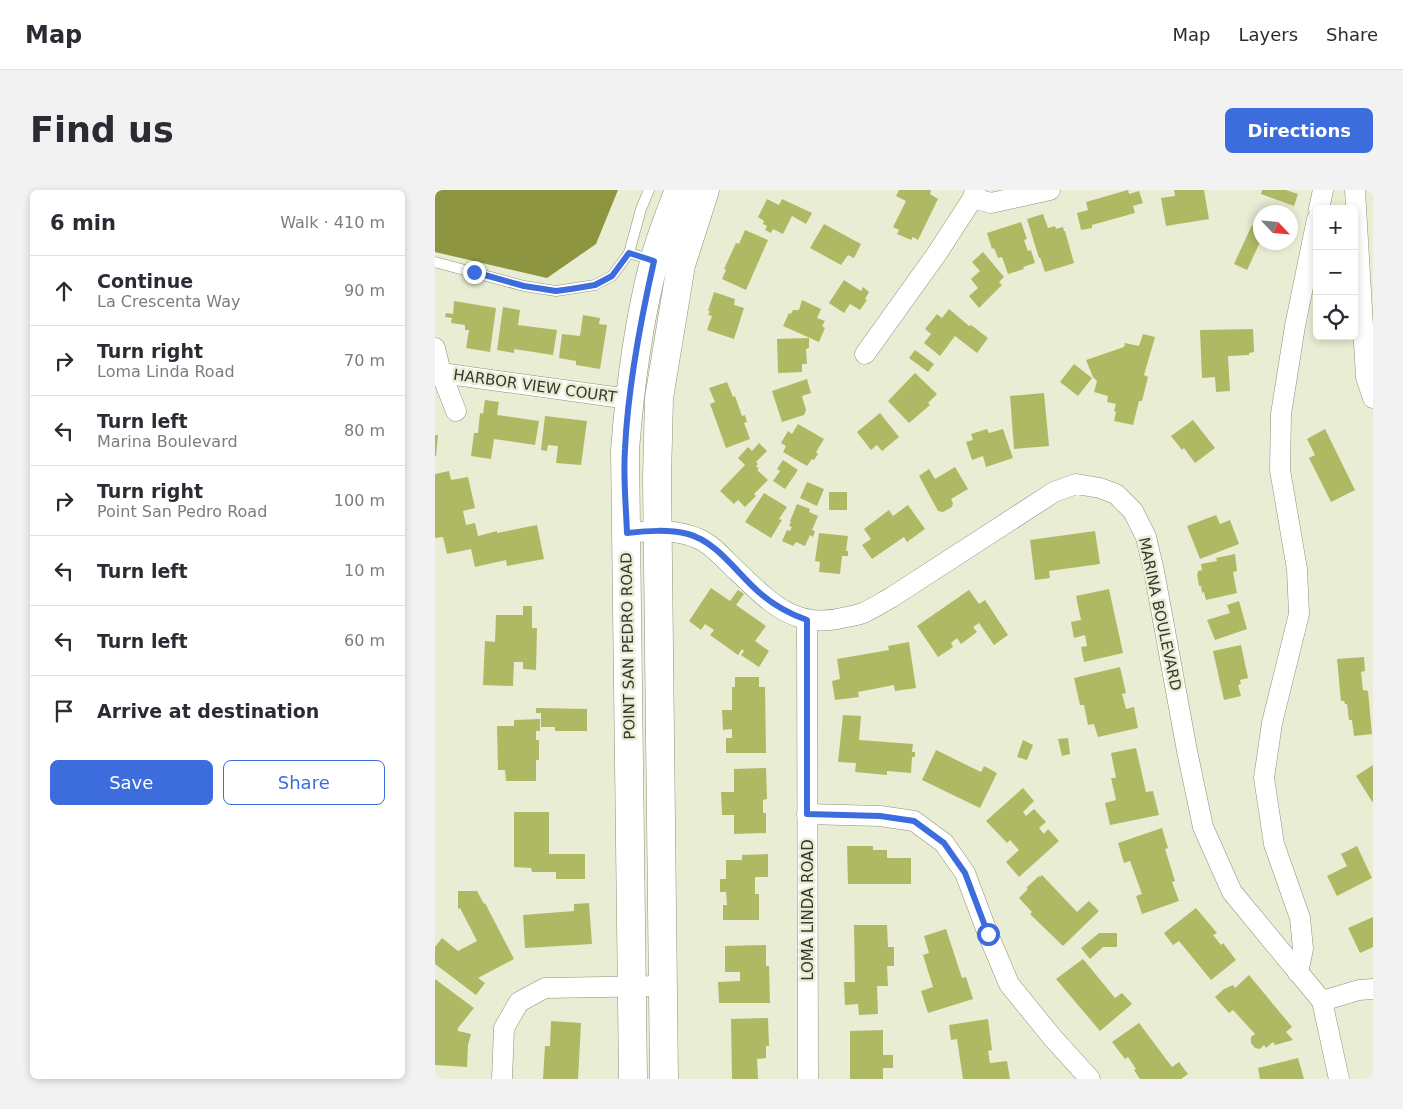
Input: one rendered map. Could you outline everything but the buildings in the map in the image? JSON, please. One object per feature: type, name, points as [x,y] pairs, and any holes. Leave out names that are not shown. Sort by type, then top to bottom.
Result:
[{"type":"main road","name":"POINT SAN PEDRO ROAD","points":[[633,1079],[625,450],[629,399],[644,306],[654,261],[679,190]]},
{"type":"main road","name":"POINT SAN PEDRO ROAD","points":[[664,1079],[657,478],[659,398],[681,265],[705,190]]},
{"type":"street","points":[[865,354],[936,255],[974,194],[991,203],[1051,190]]},
{"type":"street","points":[[1320,205],[1323,190]]},
{"type":"street","points":[[1355,190],[1366,377],[1373,398]]},
{"type":"street","points":[[1297,973],[1303,949],[1300,918],[1274,844],[1264,778],[1272,723],[1299,614],[1297,569],[1280,470],[1281,414],[1295,326],[1313,238]]},
{"type":"street","name":"HARBOR VIEW COURT","points":[[435,348],[441,372],[456,410]]},
{"type":"street","name":"HARBOR VIEW COURT","points":[[441,372],[629,399]]},
{"type":"street","name":"MARINA BOULEVARD","points":[[627,533],[659,530],[688,534],[715,549],[761,595],[786,612],[807,620],[833,621],[864,613],[892,597],[1054,492],[1076,484],[1100,488],[1116,494],[1133,510],[1146,537],[1203,827],[1232,892],[1321,1001],[1339,1079]]},
{"type":"street","name":"LOMA LINDA ROAD","points":[[807,620],[808,1079]]},
{"type":"street","points":[[807,814],[880,816],[914,821],[944,843],[965,873],[1009,984],[1051,1037],[1090,1079]]},
{"type":"street","points":[[502,1079],[504,1028],[519,1002],[545,988],[663,986]]},
{"type":"street","points":[[1321,1001],[1359,990],[1373,989]]},
{"type":"lane","points":[[435,262],[524,286],[556,291],[595,285],[612,276],[629,253],[641,210],[649,190]]},
{"type":"lane","points":[[629,253],[654,261]]},
{"type":"shaded area","points":[[435,190],[618,190],[596,244],[547,278],[435,252]]},
{"type":"route","points":[[474,272],[524,286],[556,291],[595,285],[612,276],[629,253],[654,261],[644,306],[629,399],[625,450],[627,533],[659,530],[688,534],[701,540],[715,549],[761,595],[786,612],[807,620],[807,814],[880,816],[914,821],[944,843],[965,873],[988,934]]}]
